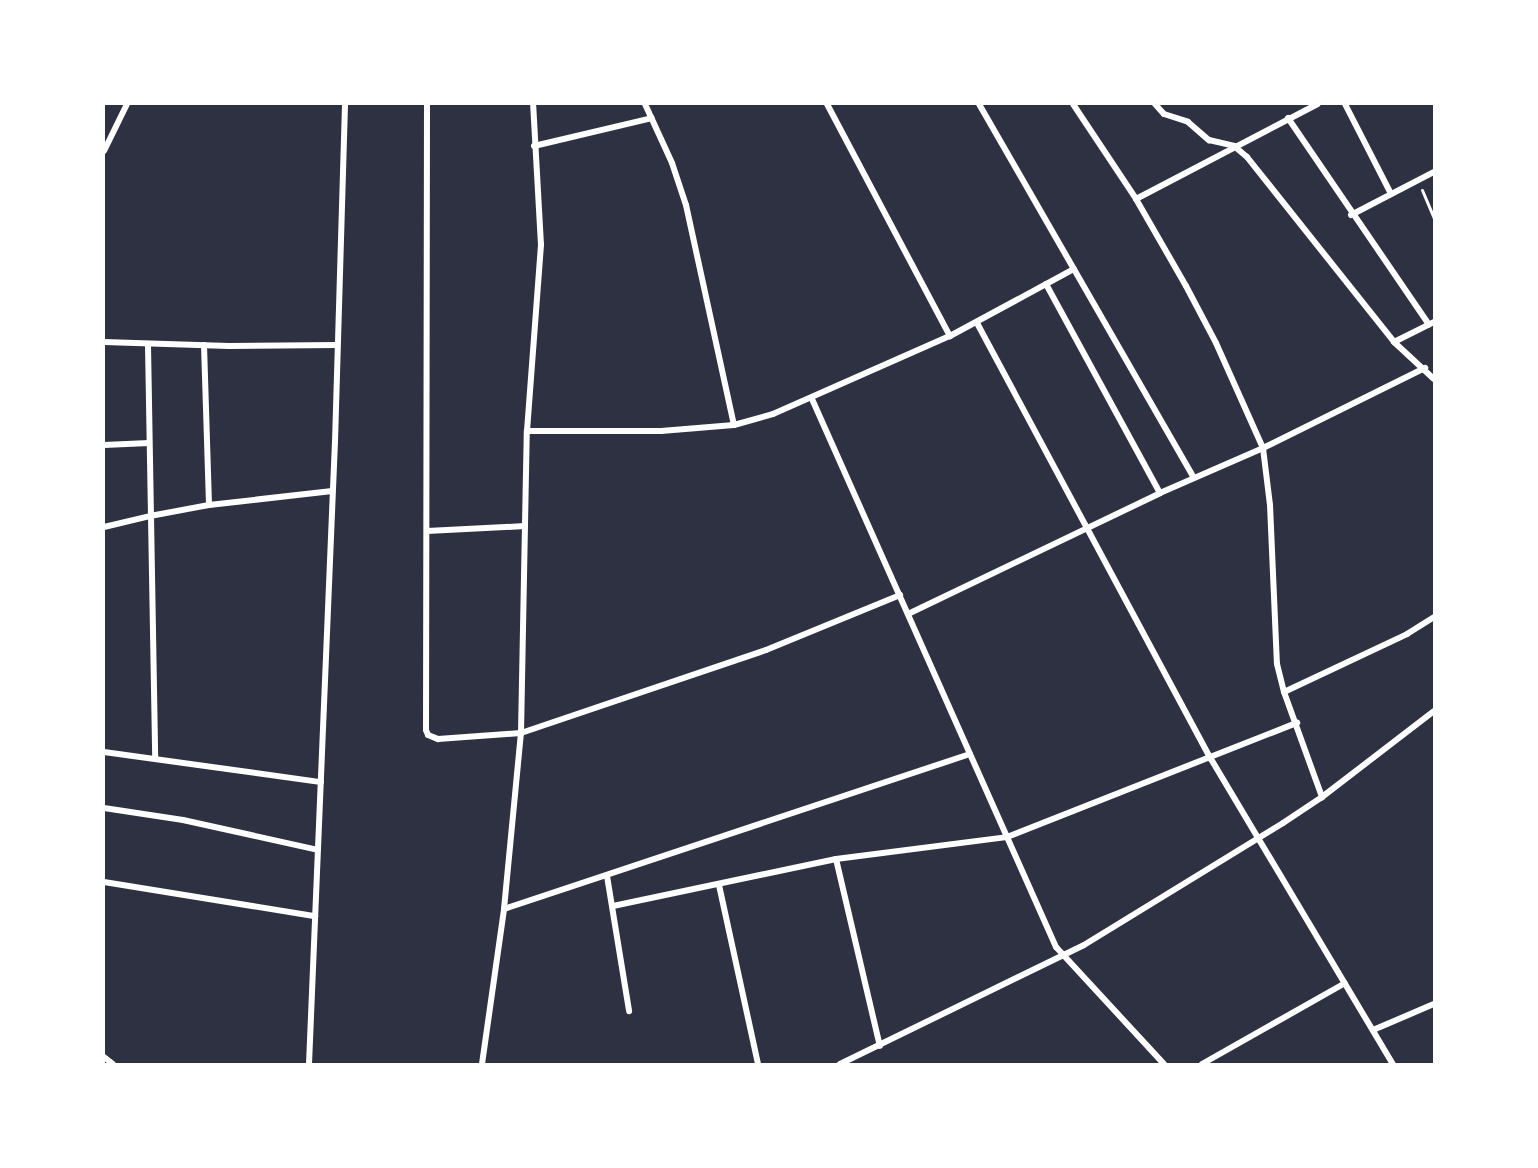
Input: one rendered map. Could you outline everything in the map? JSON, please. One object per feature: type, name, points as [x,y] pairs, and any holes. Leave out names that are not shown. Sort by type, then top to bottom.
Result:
[{"type":"street","points":[[104,151],[127,104]]},
{"type":"street","points":[[309,1065],[338,345],[345,104]]},
{"type":"street","points":[[427,104],[426,730],[431,737],[438,740],[520,733],[766,650],[900,596]]},
{"type":"street","points":[[482,1065],[504,909],[520,733],[527,431],[541,245],[533,104]]},
{"type":"street","points":[[645,104],[672,163],[686,205],[734,425]]},
{"type":"street","points":[[827,104],[950,336]]},
{"type":"street","points":[[979,104],[1194,478]]},
{"type":"street","points":[[1073,104],[1136,199],[1211,333],[1263,448],[1270,505],[1277,664],[1284,692],[1322,797]]},
{"type":"street","points":[[1155,104],[1164,114],[1188,122],[1209,140],[1234,146],[1247,157],[1394,342],[1425,368],[1434,379]]},
{"type":"street","points":[[1136,199],[1318,104]]},
{"type":"street","points":[[1345,104],[1391,194]]},
{"type":"street","points":[[534,146],[652,118]]},
{"type":"street","points":[[1288,118],[1351,214],[1432,324],[1394,342]]},
{"type":"street","points":[[1351,214],[1434,172]]},
{"type":"street","points":[[527,431],[661,430],[734,425],[812,399],[950,336],[1074,269]]},
{"type":"street","points":[[1047,284],[1160,494]]},
{"type":"street","points":[[977,323],[1211,759],[1393,1065]]},
{"type":"street","points":[[104,342],[148,345],[338,345]]},
{"type":"street","points":[[148,345],[155,758]]},
{"type":"street","points":[[204,345],[209,505]]},
{"type":"street","points":[[908,614],[1194,478],[1263,448],[1425,368]]},
{"type":"street","points":[[812,399],[1062,957],[1164,1065]]},
{"type":"street","points":[[104,445],[149,443]]},
{"type":"street","points":[[104,527],[209,505],[332,491]]},
{"type":"street","points":[[427,531],[525,526]]},
{"type":"street","points":[[1284,692],[1407,634],[1434,617]]},
{"type":"street","points":[[840,1065],[1062,957],[1322,797],[1434,711]]},
{"type":"street","points":[[613,906],[836,859],[1007,837],[1211,759],[1297,723]]},
{"type":"street","points":[[104,752],[321,782]]},
{"type":"street","points":[[504,909],[970,754]]},
{"type":"street","points":[[104,808],[183,820],[318,850]]},
{"type":"street","points":[[836,859],[880,1046]]},
{"type":"street","points":[[607,876],[629,1011]]},
{"type":"street","points":[[104,882],[315,916]]},
{"type":"street","points":[[719,885],[758,1065]]},
{"type":"street","points":[[1202,1065],[1345,983]]},
{"type":"street","points":[[1373,1030],[1434,1004]]},
{"type":"street","points":[[104,1057],[113,1065]]},
{"type":"path","points":[[1418,181],[1434,218]]}]
